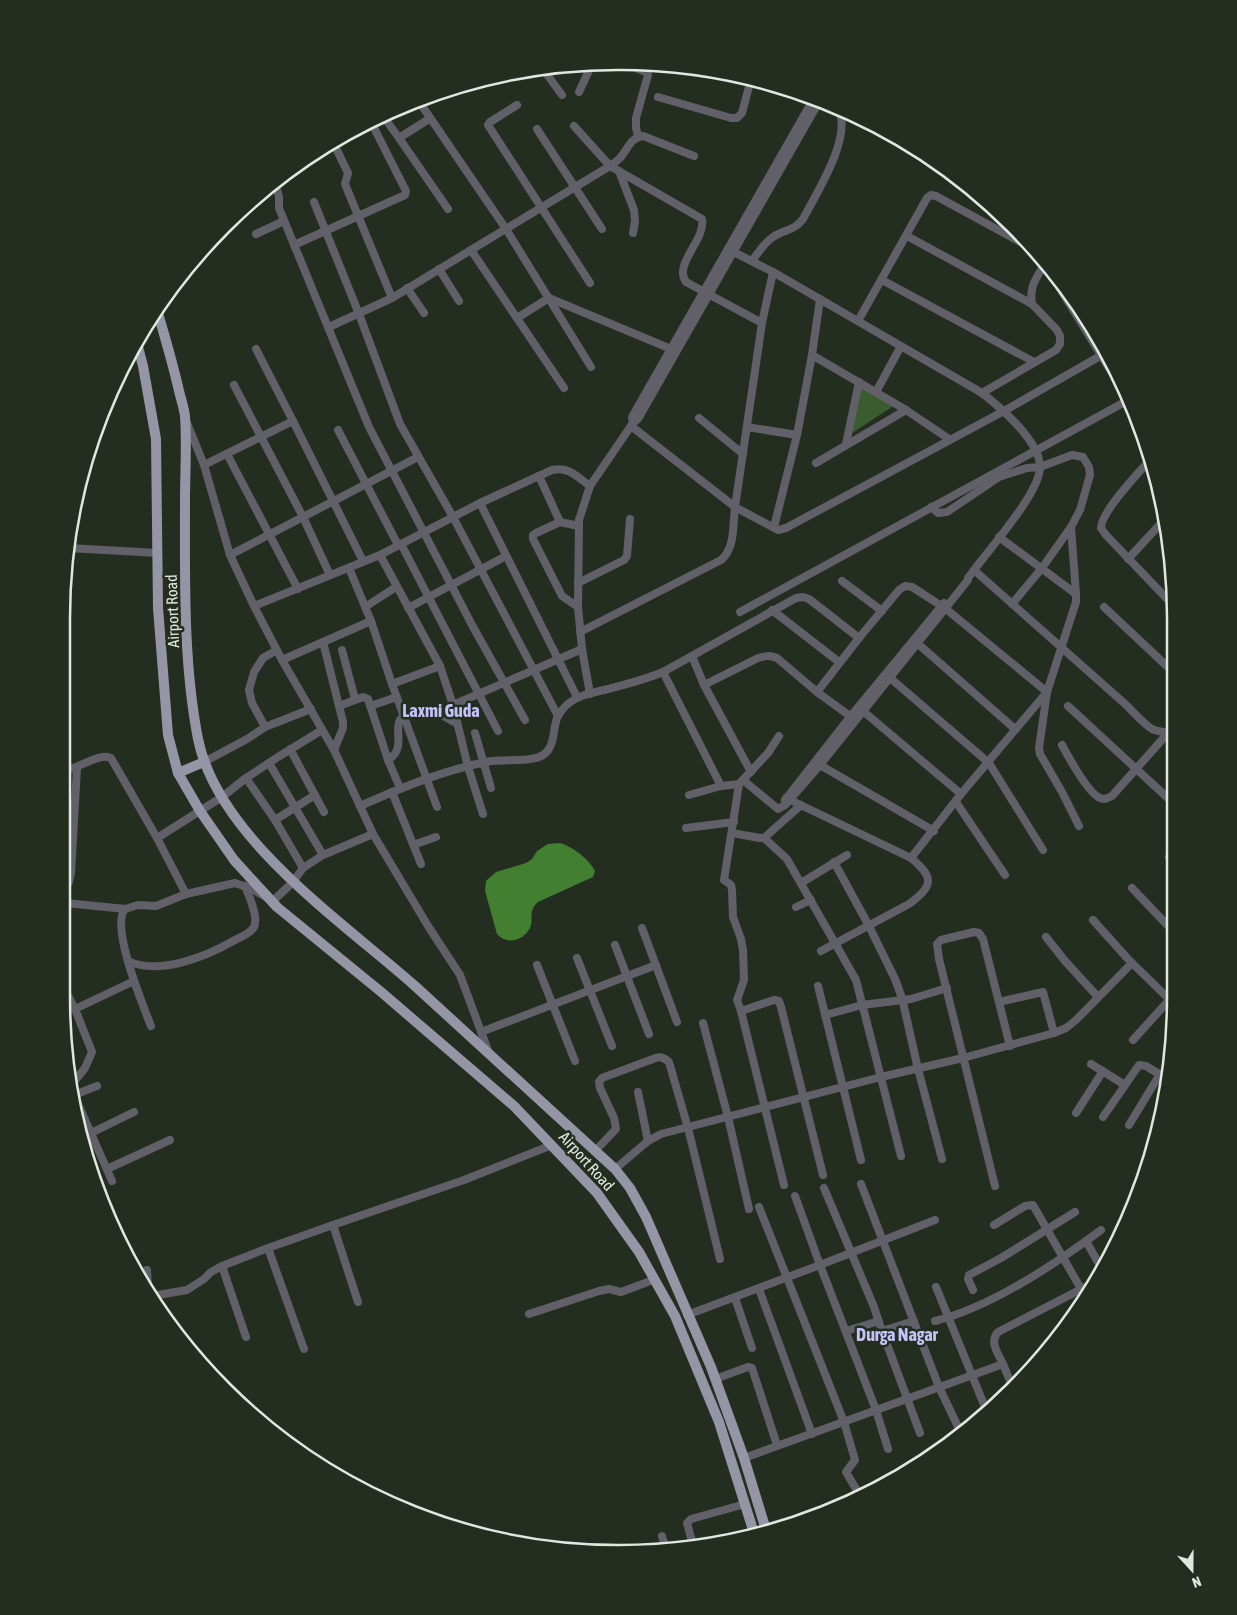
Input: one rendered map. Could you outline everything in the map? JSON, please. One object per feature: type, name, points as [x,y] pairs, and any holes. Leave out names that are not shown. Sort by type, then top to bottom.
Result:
[{"type":"main road","name":"Airport Road","points":[[160,318],[172,357],[185,416],[185,594],[190,686],[198,741],[204,762],[222,797],[252,840],[293,882],[394,968],[489,1053],[615,1169],[630,1188],[646,1217],[715,1379],[744,1458],[764,1525]]},
{"type":"main road","name":"Airport Road","points":[[139,352],[156,439],[158,608],[168,735],[178,773],[200,811],[234,860],[273,901],[514,1106],[597,1192],[639,1252],[653,1280],[675,1316],[719,1422],[752,1528]]},
{"type":"main road","points":[[178,773],[204,762]]},
{"type":"main road","points":[[732,1462],[744,1458]]},
{"type":"street","points":[[579,92],[589,71]]},
{"type":"street","points":[[638,136],[636,118],[649,78],[643,71]]},
{"type":"street","points":[[547,75],[562,95]]},
{"type":"street","points":[[658,97],[731,118],[737,118],[742,113],[749,86]]},
{"type":"street","points":[[517,105],[488,125],[590,283]]},
{"type":"street","points":[[731,250],[810,105]]},
{"type":"street","points":[[422,107],[506,229],[591,368]]},
{"type":"street","points":[[590,694],[580,632],[578,583],[579,526],[590,486],[632,424],[638,420],[706,293],[816,107]]},
{"type":"street","points":[[752,261],[772,237],[798,226],[803,219],[835,159],[842,118]]},
{"type":"street","points":[[399,138],[429,119]]},
{"type":"street","points":[[387,122],[448,210]]},
{"type":"street","points":[[574,126],[610,166],[702,219],[703,224],[682,270],[682,277],[686,282],[762,323]]},
{"type":"street","points":[[294,245],[403,196],[406,191],[374,128]]},
{"type":"street","points":[[537,129],[602,229]]},
{"type":"street","points":[[328,327],[392,298],[610,166],[621,158],[632,140],[638,136],[643,136],[694,156]]},
{"type":"street","points":[[336,148],[348,173],[345,184],[392,298]]},
{"type":"street","points":[[619,171],[634,210],[633,234]]},
{"type":"street","points":[[277,190],[279,208],[284,221],[369,428],[451,585],[525,720]]},
{"type":"street","points":[[858,321],[927,198],[936,196],[1013,238]]},
{"type":"street","points":[[314,202],[359,314],[400,424],[558,716]]},
{"type":"street","points":[[256,234],[284,221]]},
{"type":"street","points":[[907,236],[1032,304],[1060,336],[1060,344],[1056,350],[982,393]]},
{"type":"street","points":[[471,250],[564,388]]},
{"type":"street","points":[[731,250],[773,272],[982,393],[1020,427],[1035,450],[1040,466],[1034,489],[968,578],[786,802]]},
{"type":"street","points":[[439,269],[459,301]]},
{"type":"street","points":[[1032,304],[1030,294],[1033,284],[1042,271]]},
{"type":"street","points":[[580,632],[722,560],[730,549],[762,323],[773,272]]},
{"type":"street","points":[[882,280],[1034,362]]},
{"type":"street","points":[[407,288],[424,312]]},
{"type":"street","points":[[632,424],[632,417],[671,348],[706,293]]},
{"type":"street","points":[[517,318],[549,298]]},
{"type":"street","points":[[549,298],[671,348]]},
{"type":"street","points":[[774,527],[796,435],[812,355],[820,299]]},
{"type":"street","points":[[876,392],[901,346]]},
{"type":"street","points":[[256,349],[363,562]]},
{"type":"street","points":[[812,355],[906,410],[949,439]]},
{"type":"street","points":[[632,424],[735,507],[778,530],[786,528],[1004,411],[1100,356]]},
{"type":"street","points":[[846,444],[859,382]]},
{"type":"street","points":[[234,385],[303,517],[330,575]]},
{"type":"street","points":[[740,612],[1122,403]]},
{"type":"street","points":[[816,463],[906,410]]},
{"type":"street","name":"Airport Road","points":[[185,416],[204,465],[230,554],[254,606],[282,660],[334,750],[374,834],[428,926],[460,975],[489,1053]]},
{"type":"street","points":[[699,418],[742,454]]},
{"type":"street","points":[[204,465],[293,421]]},
{"type":"street","points":[[748,427],[796,435]]},
{"type":"street","points":[[338,430],[498,731]]},
{"type":"street","points":[[227,454],[298,589]]},
{"type":"street","points":[[931,507],[938,513],[946,512],[999,477],[1072,455],[1083,457],[1090,475],[1080,510],[1042,568],[1012,604]]},
{"type":"street","points":[[230,554],[418,456]]},
{"type":"street","points":[[1145,466],[1124,488],[1101,524],[1106,535],[1128,559],[1166,595]]},
{"type":"street","points":[[254,606],[363,562],[480,503],[561,468],[568,470],[590,486]]},
{"type":"street","points":[[539,476],[560,522]]},
{"type":"street","points":[[480,503],[577,697]]},
{"type":"street","points":[[578,583],[624,560],[627,556],[630,519]]},
{"type":"street","points":[[578,607],[562,596],[533,539],[536,533],[560,522],[579,526]]},
{"type":"street","points":[[1070,527],[1076,594],[1072,617],[1060,647],[1048,692],[1039,748],[1040,754],[1079,826]]},
{"type":"street","points":[[1128,559],[1159,527]]},
{"type":"street","points":[[998,537],[1076,594]]},
{"type":"street","points":[[75,548],[158,553]]},
{"type":"street","points":[[380,554],[440,666],[453,705],[468,767],[483,814]]},
{"type":"street","points":[[408,608],[506,556]]},
{"type":"street","points":[[349,568],[371,621],[403,715],[438,807]]},
{"type":"street","points":[[974,570],[1144,723],[1158,732],[1167,734]]},
{"type":"street","points":[[842,581],[882,611]]},
{"type":"street","points":[[817,692],[858,638],[899,590],[904,586],[912,586],[944,608],[1048,692]]},
{"type":"street","points":[[365,607],[396,587]]},
{"type":"street","points":[[360,806],[426,778],[485,762],[502,759],[529,759],[541,756],[552,744],[558,716],[577,697],[650,678],[796,598],[803,597],[809,599],[858,638]]},
{"type":"street","points":[[1104,607],[1167,666]]},
{"type":"street","points":[[741,782],[778,809],[820,765],[852,719],[863,711],[944,608]]},
{"type":"street","points":[[772,610],[839,662]]},
{"type":"street","points":[[282,660],[371,621]]},
{"type":"street","points":[[323,642],[343,728],[334,750]]},
{"type":"street","points":[[917,643],[1015,730]]},
{"type":"street","points":[[453,705],[582,649]]},
{"type":"street","points":[[265,727],[252,703],[249,690],[254,672],[263,658],[277,650]]},
{"type":"street","points":[[342,650],[355,699]]},
{"type":"street","points":[[704,686],[766,655],[777,658],[852,719]]},
{"type":"street","points":[[692,656],[704,686],[751,772]]},
{"type":"street","points":[[392,684],[440,666]]},
{"type":"street","points":[[663,672],[721,786]]},
{"type":"street","points":[[889,677],[989,763],[1043,850]]},
{"type":"street","points":[[912,858],[961,794],[1048,692]]},
{"type":"street","points":[[339,706],[355,699],[366,697],[400,788]]},
{"type":"street","points":[[370,706],[397,697]]},
{"type":"street","points":[[1068,706],[1167,797]]},
{"type":"street","points":[[388,760],[394,757],[399,748],[398,723],[403,715],[421,708],[428,709],[456,723]]},
{"type":"street","points":[[204,762],[248,739],[265,727],[310,709]]},
{"type":"street","points":[[863,711],[961,794]]},
{"type":"street","points":[[157,838],[222,797],[246,778],[290,749],[322,730]]},
{"type":"street","points":[[475,733],[485,762],[491,788]]},
{"type":"street","points":[[1062,745],[1079,774],[1099,798],[1104,799],[1112,796],[1167,735]]},
{"type":"street","points":[[690,795],[741,782],[768,753],[779,736]]},
{"type":"street","points":[[290,749],[324,812]]},
{"type":"street","points":[[70,769],[99,757],[108,756],[111,758],[157,838],[186,894]]},
{"type":"street","points":[[269,763],[323,855]]},
{"type":"street","points":[[820,765],[934,830]]},
{"type":"street","points":[[70,877],[77,768]]},
{"type":"street","points":[[246,778],[275,820],[303,868]]},
{"type":"street","points":[[741,782],[724,880],[731,886],[733,917],[742,943],[744,980],[737,1000],[784,1185]]},
{"type":"street","points":[[392,792],[421,864]]},
{"type":"street","points":[[275,820],[315,795]]},
{"type":"street","points":[[786,802],[801,806],[912,858],[928,873],[929,880],[919,897],[821,951]]},
{"type":"street","points":[[956,802],[1005,875]]},
{"type":"street","points":[[764,838],[801,806]]},
{"type":"street","points":[[686,828],[734,822]]},
{"type":"street","points":[[732,833],[764,838],[787,859],[856,980],[901,1156]]},
{"type":"street","points":[[70,903],[125,909],[138,905],[152,906],[164,904],[186,894],[229,883],[245,886],[273,901],[293,882],[303,868],[323,855],[374,834]]},
{"type":"street","points":[[413,845],[436,836]]},
{"type":"street","points":[[801,883],[847,855]]},
{"type":"street","points":[[834,862],[895,979],[902,998],[918,1069],[942,1159]]},
{"type":"street","points":[[128,961],[134,964],[159,965],[190,961],[210,954],[248,933],[254,927],[256,918],[245,886]]},
{"type":"street","points":[[1132,888],[1167,925]]},
{"type":"street","points":[[796,907],[812,900]]},
{"type":"street","points":[[125,909],[122,916],[122,937],[134,982],[151,1026]]},
{"type":"street","points":[[1094,920],[1132,963],[1167,997]]},
{"type":"street","points":[[642,928],[677,1022]]},
{"type":"street","points":[[995,1186],[939,959],[937,944],[941,940],[974,932],[979,933],[983,939],[1010,1046]]},
{"type":"street","points":[[1046,937],[1098,997]]},
{"type":"street","points":[[615,945],[649,1034]]},
{"type":"street","points":[[576,958],[612,1046]]},
{"type":"street","points":[[615,1169],[648,1141],[661,1134],[880,1077],[1010,1046],[1054,1033],[1066,1028],[1076,1020],[1132,963]]},
{"type":"street","points":[[536,965],[575,1062]]},
{"type":"street","points":[[481,1032],[656,965]]},
{"type":"street","points":[[75,1009],[134,982]]},
{"type":"street","points":[[818,986],[861,1160]]},
{"type":"street","points":[[825,1016],[862,1005],[911,998],[946,988]]},
{"type":"street","points":[[1000,1002],[1043,992],[1054,1033]]},
{"type":"street","points":[[70,1000],[92,1052],[85,1068],[77,1078]]},
{"type":"street","points":[[741,1011],[774,1000],[779,1001],[805,1097],[823,1175]]},
{"type":"street","points":[[1133,1040],[1167,1003]]},
{"type":"street","points":[[703,1023],[750,1209]]},
{"type":"street","points":[[595,1151],[616,1129],[614,1118],[600,1088],[599,1082],[602,1078],[659,1057],[665,1058],[669,1062],[688,1128],[720,1259]]},
{"type":"street","points":[[1091,1064],[1125,1085]]},
{"type":"street","points":[[1104,1118],[1139,1065],[1146,1066],[1161,1074]]},
{"type":"street","points":[[1076,1113],[1103,1071]]},
{"type":"street","points":[[79,1094],[97,1086]]},
{"type":"street","points":[[1129,1125],[1159,1086]]},
{"type":"street","points":[[638,1092],[648,1141]]},
{"type":"street","points":[[91,1133],[134,1112]]},
{"type":"street","points":[[84,1119],[112,1181]]},
{"type":"street","points":[[107,1169],[170,1140]]},
{"type":"street","points":[[158,1295],[187,1290],[222,1266],[268,1248],[464,1180],[552,1145]]},
{"type":"street","points":[[861,1184],[939,1387],[958,1427]]},
{"type":"street","points":[[824,1188],[852,1252],[920,1433]]},
{"type":"street","points":[[795,1196],[876,1410],[888,1449]]},
{"type":"street","points":[[994,1225],[1029,1204],[1033,1205],[1082,1291]]},
{"type":"street","points":[[759,1206],[844,1422],[855,1460],[846,1472],[857,1490]]},
{"type":"street","points":[[973,1290],[968,1279],[970,1275],[1075,1212]]},
{"type":"street","points":[[687,1315],[935,1220]]},
{"type":"street","points":[[334,1225],[358,1302]]},
{"type":"street","points":[[935,1320],[982,1304],[1063,1257],[1101,1230]]},
{"type":"street","points":[[1086,1240],[1098,1262]]},
{"type":"street","points":[[268,1248],[304,1349]]},
{"type":"street","points":[[222,1266],[246,1337]]},
{"type":"street","points":[[147,1270],[147,1278]]},
{"type":"street","points":[[529,1314],[599,1291],[621,1292],[653,1280]]},
{"type":"street","points":[[936,1287],[984,1405]]},
{"type":"street","points":[[759,1288],[812,1434]]},
{"type":"street","points":[[1010,1380],[994,1343],[994,1336],[998,1332],[1079,1295]]},
{"type":"street","points":[[735,1298],[752,1348]]},
{"type":"street","points":[[846,1331],[879,1321]]},
{"type":"street","points":[[882,1331],[914,1321]]},
{"type":"street","points":[[744,1458],[1003,1364]]},
{"type":"street","points":[[715,1379],[748,1367],[752,1368],[777,1446]]},
{"type":"street","points":[[692,1540],[687,1523],[691,1519],[745,1504]]},
{"type":"street","points":[[662,1536],[664,1543]]},
{"type":"shaded area","points":[[859,383],[895,405],[846,437]]},
{"type":"shaded area","points":[[560,843],[575,850],[589,862],[595,871],[593,877],[538,902],[534,906],[530,927],[521,938],[509,940],[501,937],[497,934],[485,891],[486,881],[496,872],[526,863],[532,859],[537,851],[548,844]]},
{"type":"district","name":"Laxmi Guda","points":[[441,711]]},
{"type":"district","name":"Durga Nagar","points":[[897,1335]]}]
